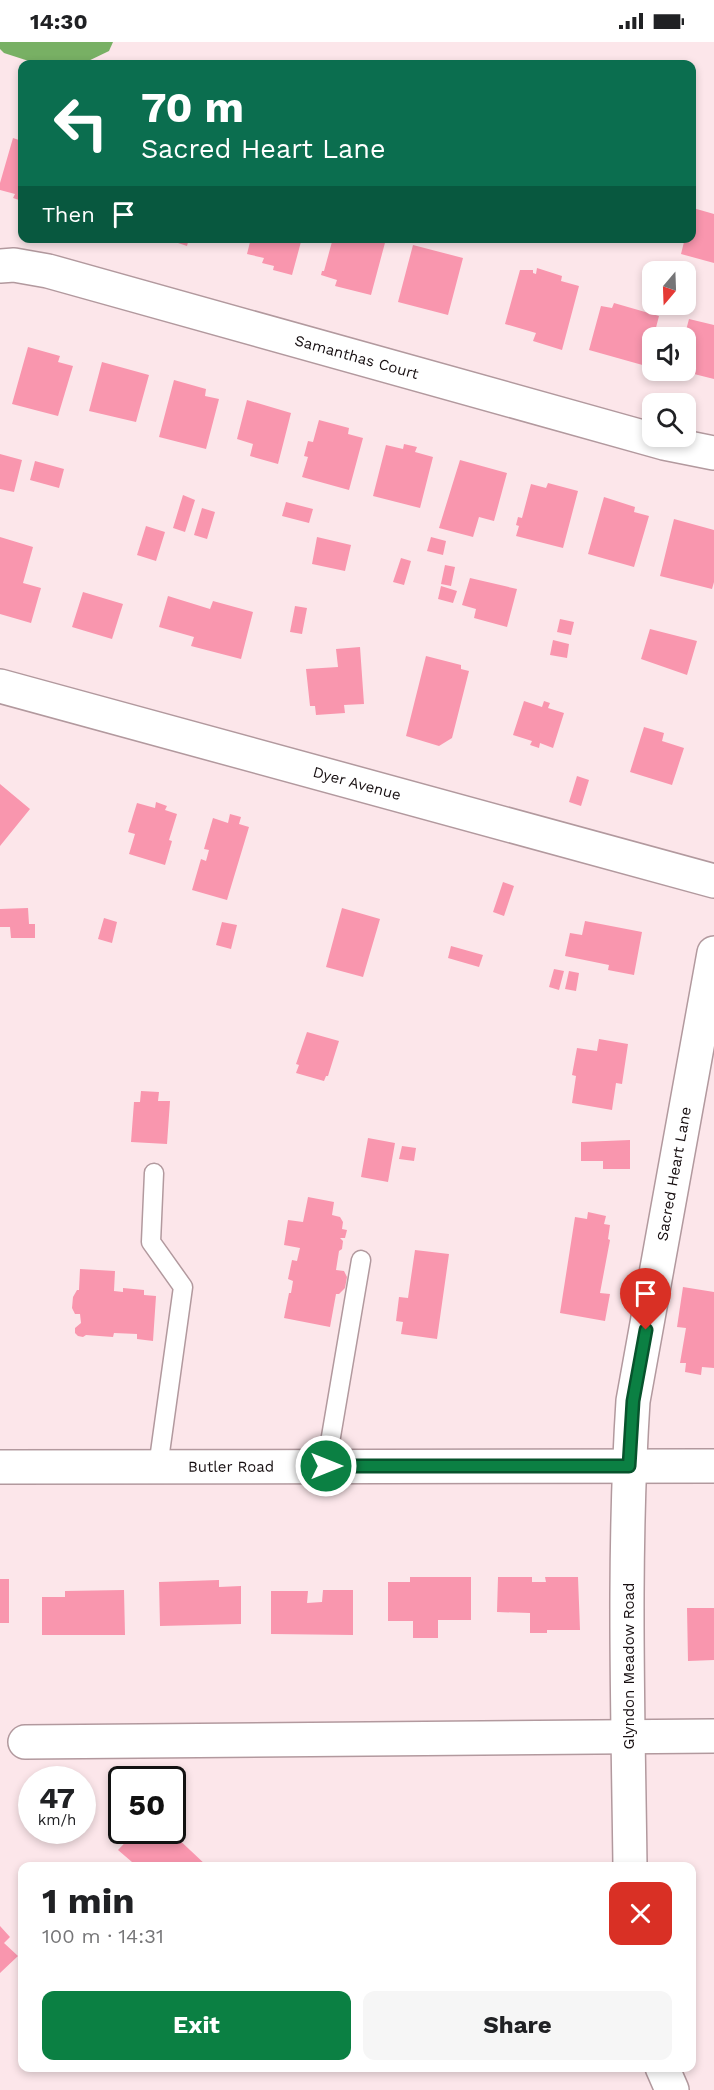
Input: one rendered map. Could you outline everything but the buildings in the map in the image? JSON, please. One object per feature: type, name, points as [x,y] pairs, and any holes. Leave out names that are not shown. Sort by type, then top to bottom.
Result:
[{"type":"street","name":"Samanthas Court","points":[[0,267],[14,265],[48,271],[664,443],[714,453]]},
{"type":"street","name":"Dyer Avenue","points":[[0,686],[714,881]]},
{"type":"street","name":"Sacred Heart Lane","points":[[629,1466],[633,1401],[714,953]]},
{"type":"street","name":"Glyndon Meadow Road","points":[[629,1466],[630,1862]]},
{"type":"street","name":"Butler Road","points":[[0,1467],[714,1466]]},
{"type":"street","points":[[25,1742],[714,1736]]},
{"type":"street","points":[[664,2072],[672,2090]]},
{"type":"lane","points":[[153,1173],[151,1242],[183,1287],[158,1467]]},
{"type":"lane","points":[[326,1466],[361,1260]]},
{"type":"shaded area","points":[[0,42],[113,42],[109,51],[90,60],[26,60],[4,53],[0,49]]},
{"type":"route","points":[[326,1466],[629,1466],[633,1401],[646,1330]]}]
